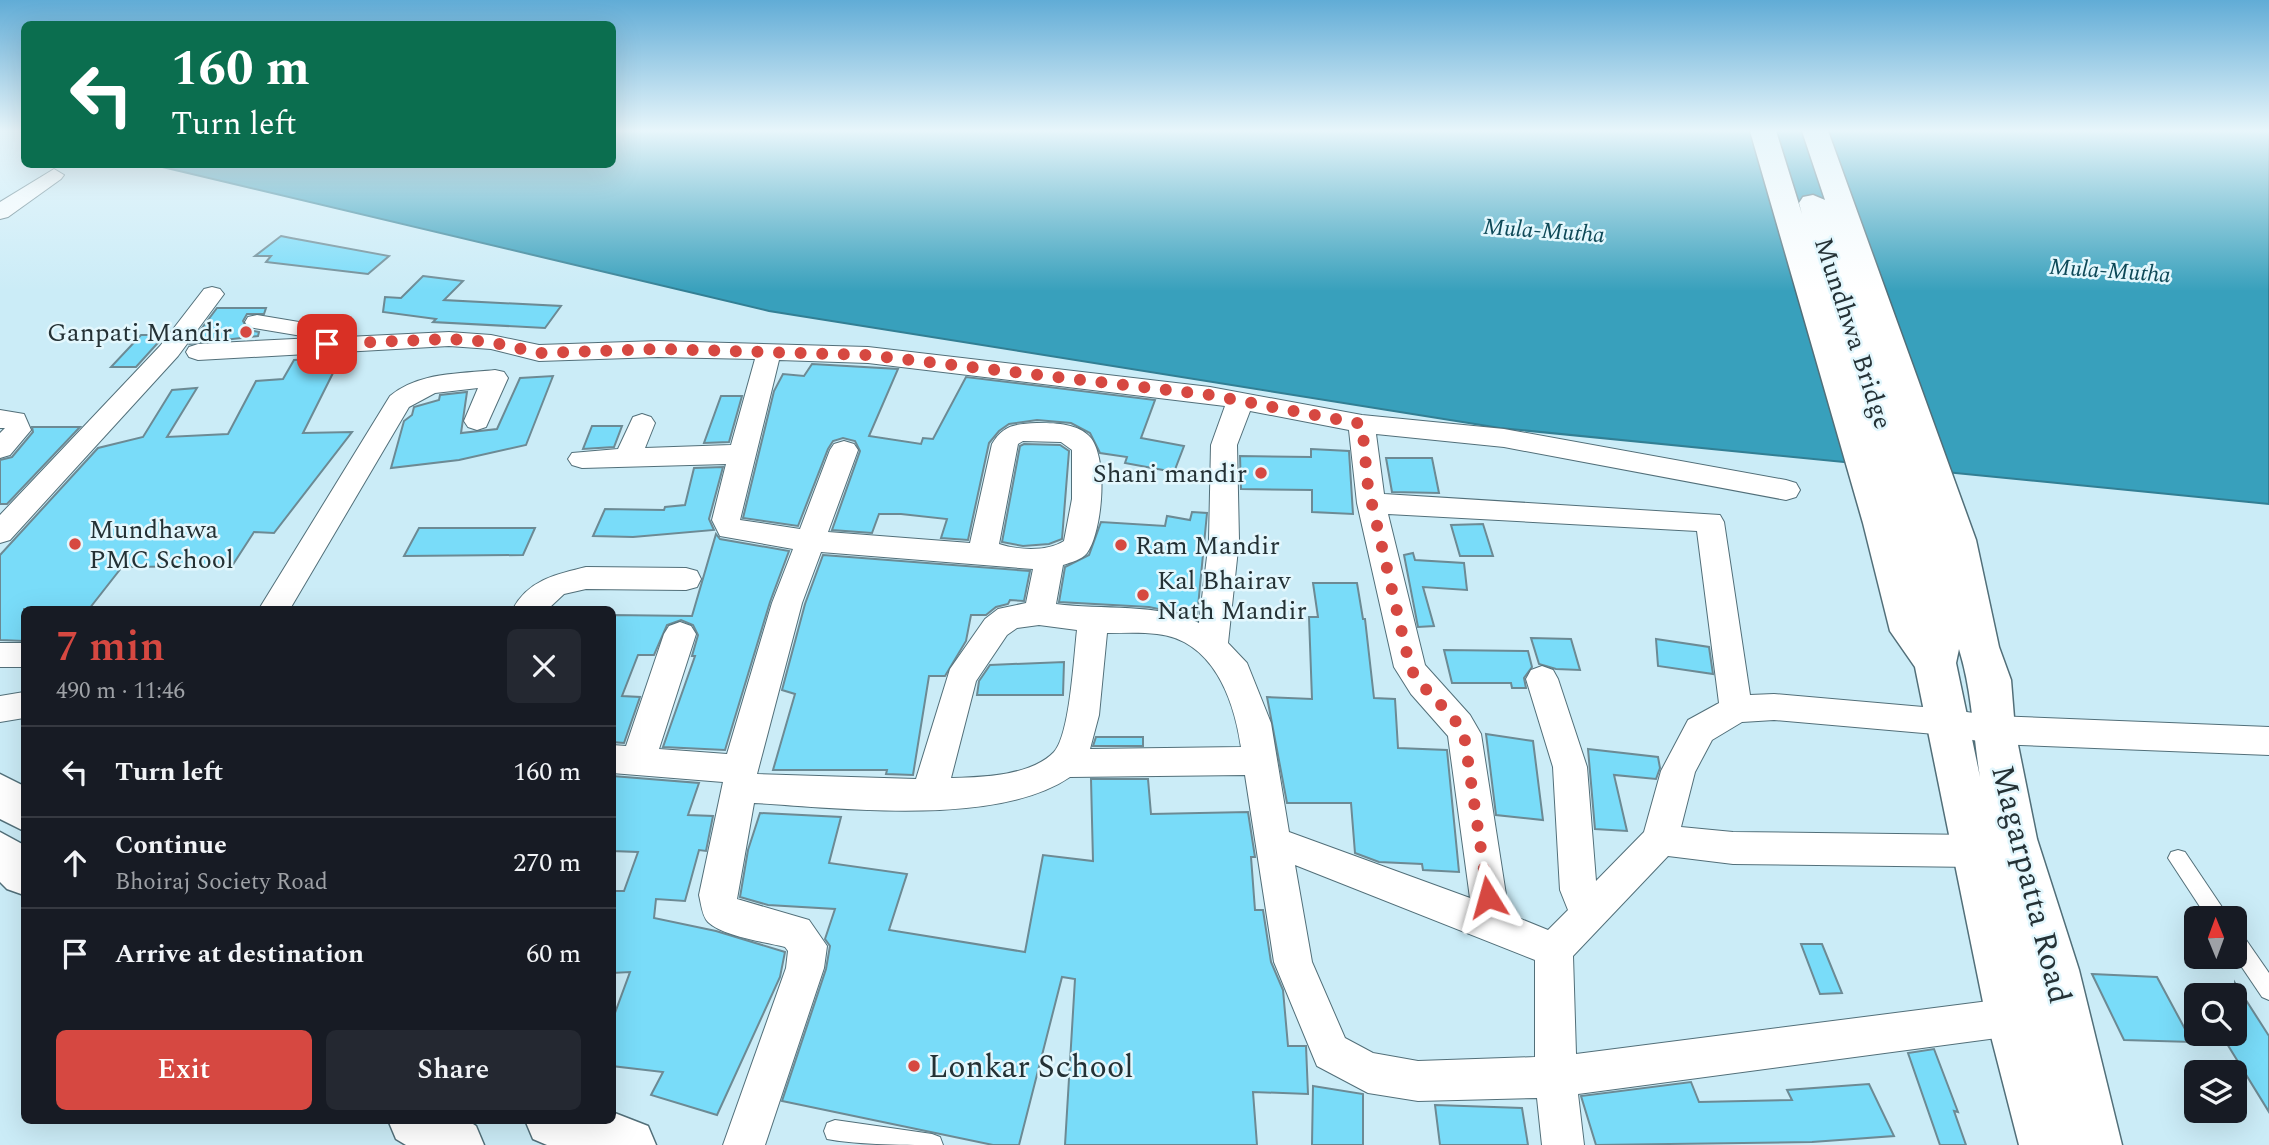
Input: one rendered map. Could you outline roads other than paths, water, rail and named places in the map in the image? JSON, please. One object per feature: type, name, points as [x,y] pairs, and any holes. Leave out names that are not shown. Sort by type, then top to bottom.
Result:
[{"type":"main road","points":[[1785,184],[1935,536]]},
{"type":"main road","name":"Mundhwa Bridge","points":[[1809,184],[1935,536]]},
{"type":"main road","points":[[1831,184],[1935,536]]},
{"type":"main road","points":[[1853,184],[1907,328],[1935,536],[1942,637],[1935,663],[1977,711]]},
{"type":"main road","name":"Magarpatta Road","points":[[1935,536],[1976,635],[1975,851],[2012,1017],[2046,1145]]},
{"type":"main road","name":"Magarpatta Road","points":[[1977,711],[2054,970],[2095,1145]]},
{"type":"main road","points":[[0,793],[21,810]]},
{"type":"main road","points":[[0,853],[21,871]]},
{"type":"main road","points":[[422,1124],[457,1145]]},
{"type":"main road","points":[[564,1124],[629,1145]]},
{"type":"street","points":[[0,212],[40,184]]},
{"type":"street","points":[[0,533],[169,351],[212,294]]},
{"type":"street","points":[[257,322],[379,341]]},
{"type":"street","points":[[198,352],[449,339],[491,342],[512,349],[560,354],[658,349],[868,355],[1240,401],[1362,424],[1504,438],[1786,490]]},
{"type":"street","points":[[477,421],[495,378],[512,349]]},
{"type":"street","points":[[769,352],[726,520],[730,529],[809,541],[998,556],[1050,558],[1068,554],[1080,541],[1088,465],[1085,448],[1074,437],[1020,432],[1010,436],[1005,444],[984,540],[988,553],[998,556]]},
{"type":"street","points":[[276,606],[407,393],[420,388],[495,378]]},
{"type":"street","points":[[1212,646],[1224,540],[1224,445],[1240,401]]},
{"type":"street","points":[[0,419],[15,419],[18,430],[0,449]]},
{"type":"street","points":[[628,457],[642,423]]},
{"type":"street","points":[[1362,424],[1371,503],[1410,667],[1420,686],[1454,716],[1464,734],[1492,924]]},
{"type":"street","points":[[744,1145],[805,968],[808,946],[796,932],[740,919],[721,910],[717,895],[740,779],[787,603],[844,450]]},
{"type":"street","points":[[582,459],[743,454]]},
{"type":"street","points":[[1371,503],[1710,522],[1736,709]]},
{"type":"street","points":[[1039,613],[1050,558]]},
{"type":"street","points":[[531,606],[555,585],[586,578],[686,579]]},
{"type":"street","points":[[929,796],[961,678],[996,627],[1009,617],[1039,613],[1094,621],[1158,622],[1185,629],[1212,646],[1236,672],[1248,699],[1261,761],[1293,962],[1331,1052],[1368,1073],[1418,1081],[1556,1077],[2012,1017]]},
{"type":"street","points":[[1065,763],[1079,737],[1094,621]]},
{"type":"street","points":[[680,634],[625,760],[740,779],[929,796],[976,791],[1037,779],[1065,763],[1261,761]]},
{"type":"street","points":[[0,654],[21,655]]},
{"type":"street","points":[[1542,679],[1570,767],[1578,890],[1588,914]]},
{"type":"street","points":[[1563,1145],[1556,1077],[1554,950],[1660,840],[1678,771],[1700,730],[1736,709],[1977,711],[2269,741]]},
{"type":"street","points":[[1660,840],[1733,848],[1975,851]]},
{"type":"street","points":[[1274,842],[1554,950]]},
{"type":"lane","points":[[2178,858],[2211,906]]},
{"type":"lane","points":[[2247,958],[2269,990]]},
{"type":"lane","points":[[835,1131],[932,1145]]},
{"type":"water","name":"Mula-Mutha","points":[[236,184],[2269,184],[2269,504],[1500,428],[769,311]]},
{"type":"place","name":"Ganpati Mandir","points":[[246,332]]},
{"type":"place","name":"Shani mandir","points":[[1261,473]]},
{"type":"place","name":"Mundhawa PMC School","points":[[75,544]]},
{"type":"place","name":"Ram Mandir","points":[[1121,545]]},
{"type":"place","name":"Kal Bhairav Nath Mandir","points":[[1143,595]]},
{"type":"place","name":"Lonkar School","points":[[914,1066]]}]
